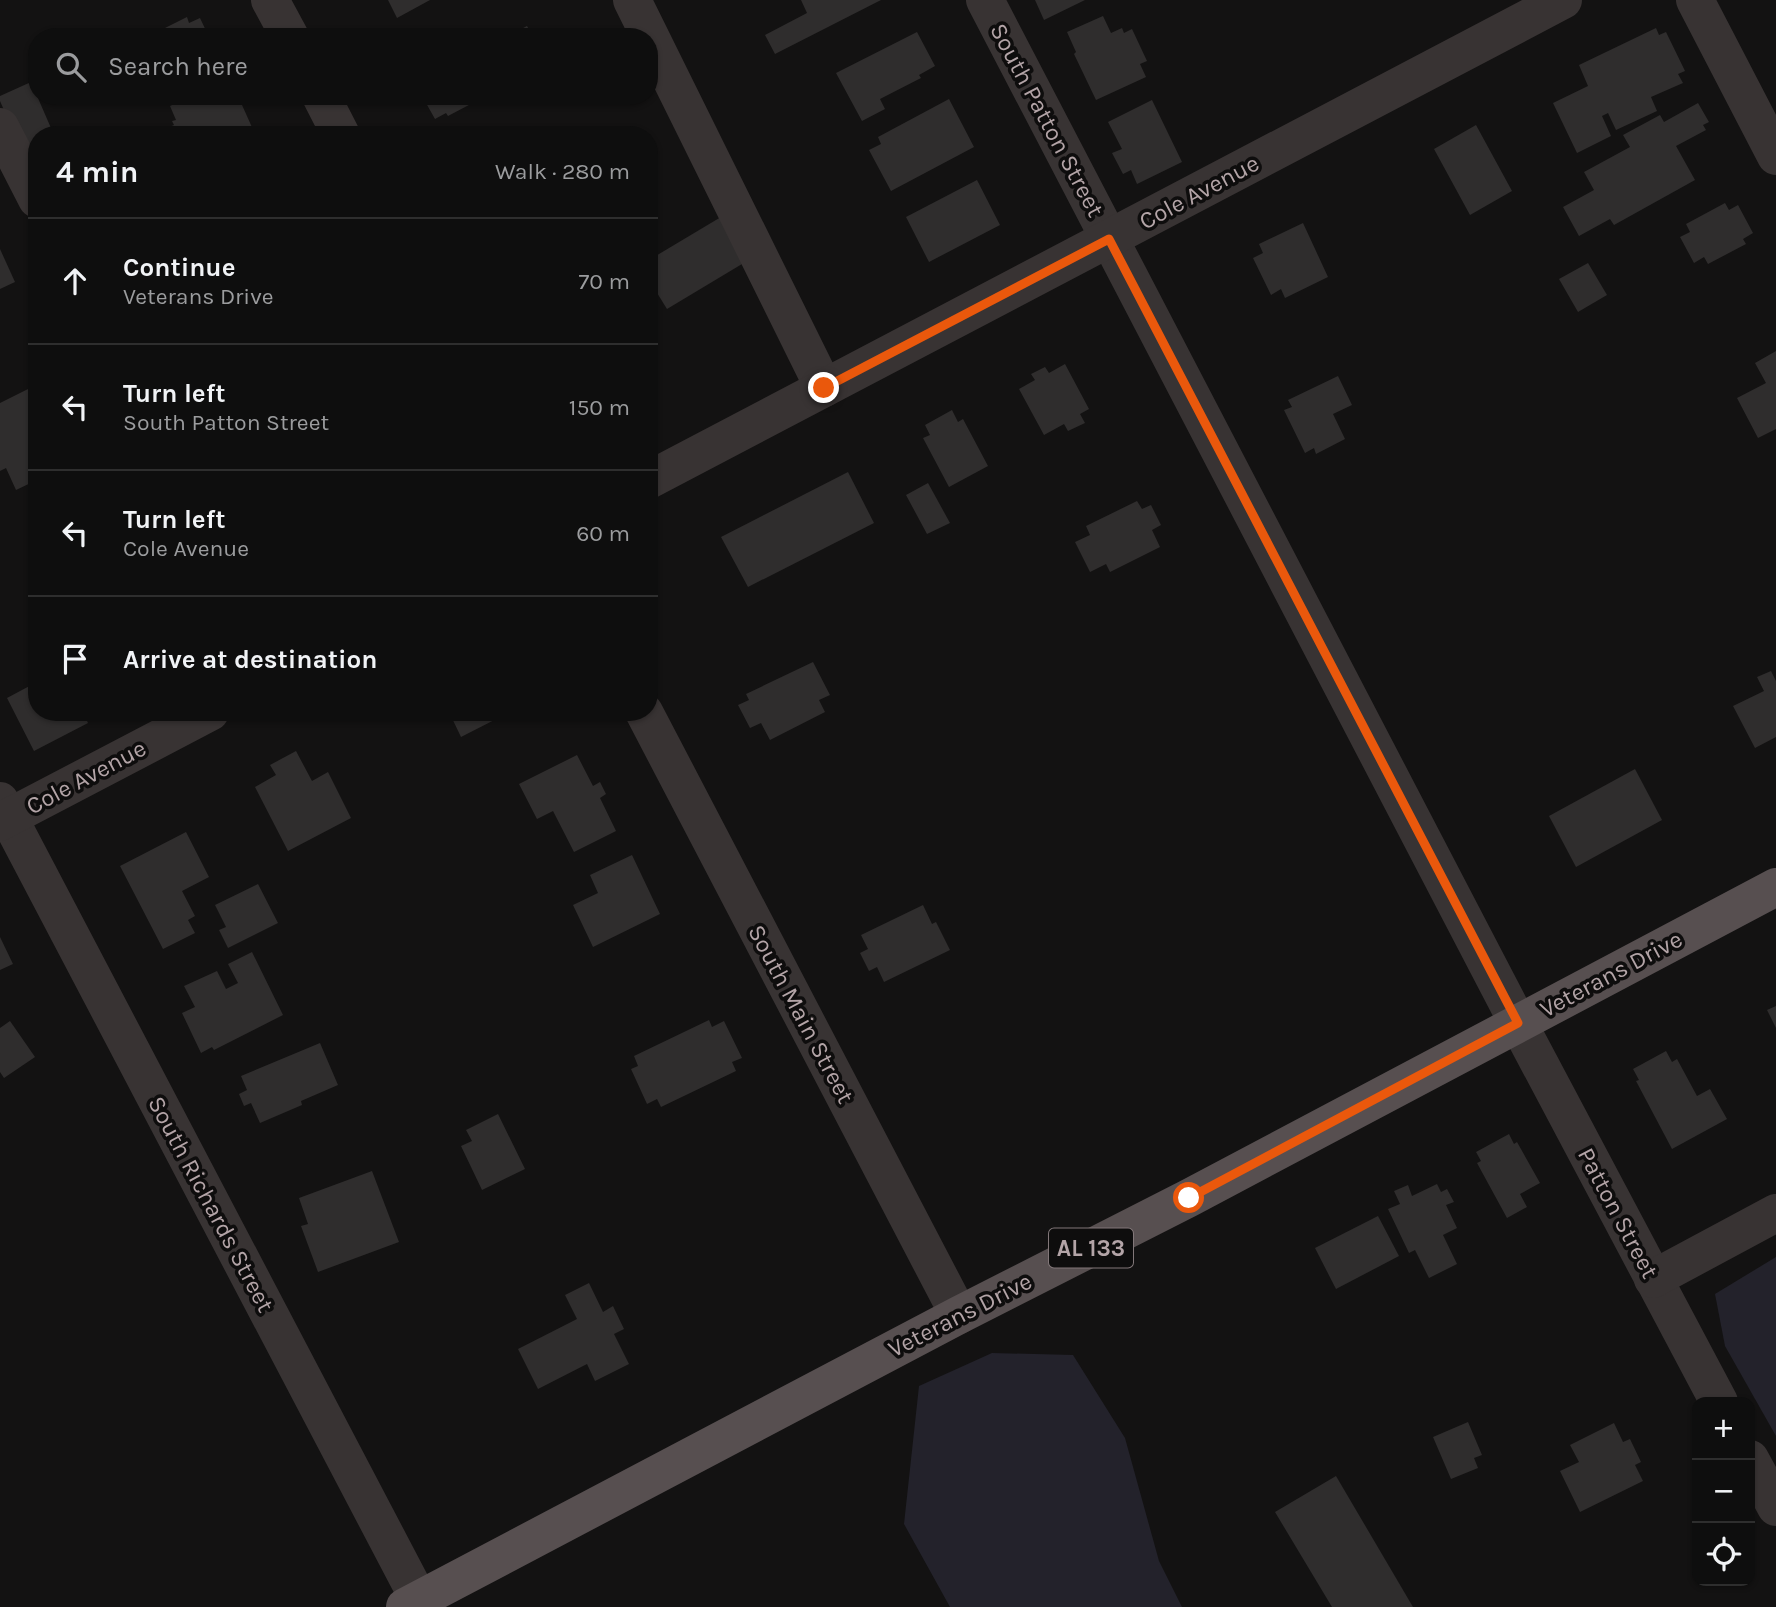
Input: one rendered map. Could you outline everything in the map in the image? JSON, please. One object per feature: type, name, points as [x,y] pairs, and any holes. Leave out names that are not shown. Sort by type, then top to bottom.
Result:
[{"type":"main road","name":"Veterans Drive","points":[[416,1605],[959,1315],[1189,1198],[1776,887]]},
{"type":"street","points":[[270,0],[285,28]]},
{"type":"street","points":[[632,0],[646,28]]},
{"type":"street","name":"South Patton Street","points":[[985,0],[1518,1023]]},
{"type":"street","name":"Cole Avenue","points":[[658,475],[1563,0]]},
{"type":"street","points":[[1695,0],[1776,156]]},
{"type":"street","points":[[658,53],[824,388]]},
{"type":"street","points":[[326,105],[336,126]]},
{"type":"street","points":[[0,127],[28,181]]},
{"type":"street","name":"Cole Avenue","points":[[3,813],[192,721]]},
{"type":"street","name":"South Main Street","points":[[648,721],[959,1315]]},
{"type":"street","name":"South Richards Street","points":[[3,813],[416,1605]]},
{"type":"street","name":"Patton Street","points":[[1518,1023],[1716,1397]]},
{"type":"street","points":[[1653,1279],[1776,1213]]},
{"type":"street","points":[[1751,1460],[1776,1507]]},
{"type":"shaded area","points":[[1776,1257],[1776,1436],[1725,1346],[1715,1294]]},
{"type":"shaded area","points":[[992,1353],[1073,1355],[1125,1438],[1159,1561],[1182,1607],[950,1607],[904,1524],[919,1386]]},
{"type":"building","points":[[388,0],[430,0],[397,18]]},
{"type":"building","points":[[801,0],[881,0],[775,54],[765,35],[807,13]]},
{"type":"building","points":[[1035,0],[1085,0],[1044,20]]},
{"type":"building","points":[[1103,16],[1111,33],[1122,28],[1124,33],[1132,29],[1147,61],[1140,64],[1146,77],[1096,100],[1074,54],[1076,52],[1067,32]]},
{"type":"building","points":[[187,17],[189,23],[200,18],[205,28],[165,28]]},
{"type":"building","points":[[1656,28],[1659,35],[1666,32],[1685,71],[1678,74],[1683,83],[1651,97],[1657,111],[1616,130],[1608,113],[1602,116],[1611,136],[1577,153],[1553,103],[1588,86],[1579,65]]},
{"type":"building","points":[[917,32],[935,66],[919,75],[921,78],[880,99],[885,109],[862,121],[836,73]]},
{"type":"building","points":[[28,83],[28,105],[41,105],[50,126],[28,126],[28,146],[21,149],[0,96]]},
{"type":"building","points":[[949,99],[974,147],[891,191],[869,150],[881,144],[878,137]]},
{"type":"building","points":[[1152,100],[1182,162],[1137,184],[1131,170],[1123,174],[1112,153],[1122,149],[1108,122]]},
{"type":"building","points":[[1698,103],[1709,122],[1703,125],[1706,130],[1676,146],[1695,180],[1614,225],[1610,219],[1579,236],[1563,207],[1594,190],[1584,172],[1630,147],[1623,135],[1660,115],[1664,122]]},
{"type":"building","points":[[242,105],[251,126],[172,126],[174,125],[172,121],[176,120],[170,106]]},
{"type":"building","points":[[427,105],[469,105],[448,116],[446,113],[435,119]]},
{"type":"building","points":[[1476,125],[1512,191],[1470,215],[1434,149]]},
{"type":"building","points":[[977,180],[1000,225],[929,262],[906,217]]},
{"type":"building","points":[[1725,203],[1729,210],[1738,205],[1753,233],[1743,239],[1746,244],[1708,264],[1704,257],[1694,263],[1680,237],[1690,232],[1686,224]]},
{"type":"building","points":[[726,214],[752,258],[667,309],[658,294],[658,255]]},
{"type":"building","points":[[1303,223],[1328,277],[1285,298],[1281,289],[1271,295],[1253,258],[1263,253],[1259,244]]},
{"type":"building","points":[[0,249],[15,282],[0,289]]},
{"type":"building","points":[[1588,263],[1607,295],[1578,312],[1559,279]]},
{"type":"building","points":[[1776,351],[1776,429],[1758,438],[1737,398],[1766,383],[1755,363]]},
{"type":"building","points":[[1065,364],[1089,409],[1080,414],[1085,423],[1068,431],[1064,424],[1044,435],[1019,389],[1035,380],[1031,374],[1045,367],[1049,373]]},
{"type":"building","points":[[1338,376],[1352,405],[1333,414],[1345,439],[1316,454],[1314,448],[1305,453],[1284,410],[1292,407],[1288,400]]},
{"type":"building","points":[[28,389],[28,484],[16,490],[6,468],[0,471],[0,403]]},
{"type":"building","points":[[952,410],[958,422],[963,419],[988,466],[949,487],[923,438],[930,435],[925,425]]},
{"type":"building","points":[[848,472],[874,523],[748,587],[721,537]]},
{"type":"building","points":[[928,483],[950,523],[927,534],[906,495]]},
{"type":"building","points":[[1137,501],[1142,509],[1151,505],[1161,525],[1152,530],[1160,547],[1110,572],[1106,564],[1090,572],[1075,542],[1090,535],[1086,526]]},
{"type":"building","points":[[813,662],[830,695],[819,700],[825,712],[770,740],[761,723],[750,728],[738,705],[749,700],[746,694]]},
{"type":"building","points":[[1771,671],[1776,681],[1776,737],[1755,748],[1733,706],[1764,691],[1757,677]]},
{"type":"building","points":[[28,687],[28,721],[88,723],[34,751],[7,698]]},
{"type":"building","points":[[453,721],[492,721],[461,737]]},
{"type":"building","points":[[296,751],[312,781],[328,772],[351,818],[288,851],[255,787],[276,775],[270,765]]},
{"type":"building","points":[[577,755],[593,786],[600,782],[606,794],[600,798],[616,831],[574,852],[553,811],[537,819],[519,784]]},
{"type":"building","points":[[1635,769],[1662,820],[1576,867],[1549,816]]},
{"type":"building","points":[[186,832],[209,877],[182,891],[195,916],[188,920],[195,933],[163,949],[120,866]]},
{"type":"building","points":[[632,855],[660,914],[593,947],[573,905],[598,893],[590,875]]},
{"type":"building","points":[[258,884],[278,923],[228,948],[219,930],[226,927],[215,905]]},
{"type":"building","points":[[923,905],[932,924],[936,922],[950,950],[884,982],[877,967],[869,971],[860,953],[868,949],[861,935]]},
{"type":"building","points":[[0,937],[13,964],[0,970]]},
{"type":"building","points":[[252,952],[283,1015],[214,1050],[212,1047],[201,1053],[182,1013],[195,1007],[184,986],[217,971],[226,989],[238,983],[228,964]]},
{"type":"building","points":[[1776,1006],[1776,1028],[1767,1010]]},
{"type":"building","points":[[709,1020],[712,1027],[724,1021],[742,1058],[732,1062],[736,1071],[661,1107],[657,1099],[647,1104],[631,1069],[638,1066],[634,1056]]},
{"type":"building","points":[[10,1021],[35,1057],[4,1078],[0,1072],[0,1028]]},
{"type":"building","points":[[320,1043],[338,1085],[301,1101],[302,1105],[260,1123],[251,1103],[244,1106],[239,1094],[247,1090],[241,1076]]},
{"type":"building","points":[[1666,1051],[1672,1062],[1677,1059],[1697,1096],[1710,1089],[1727,1119],[1672,1149],[1636,1081],[1639,1080],[1633,1069]]},
{"type":"building","points":[[498,1114],[525,1169],[482,1190],[461,1146],[472,1141],[466,1130]]},
{"type":"building","points":[[1509,1134],[1514,1144],[1517,1142],[1540,1183],[1520,1194],[1527,1207],[1507,1218],[1477,1163],[1481,1161],[1476,1152]]},
{"type":"building","points":[[372,1171],[399,1242],[318,1272],[301,1226],[308,1224],[299,1198]]},
{"type":"building","points":[[1437,1184],[1441,1192],[1447,1189],[1454,1202],[1446,1205],[1457,1228],[1443,1235],[1457,1264],[1429,1278],[1415,1250],[1409,1253],[1388,1209],[1400,1204],[1394,1191],[1408,1185],[1412,1196]]},
{"type":"building","points":[[1378,1216],[1399,1256],[1336,1289],[1315,1248]]},
{"type":"building","points":[[589,1283],[603,1312],[613,1306],[624,1329],[614,1334],[629,1364],[595,1381],[587,1364],[538,1389],[518,1349],[577,1319],[565,1295]]},
{"type":"building","points":[[1468,1422],[1482,1455],[1474,1458],[1478,1468],[1451,1479],[1433,1437]]},
{"type":"building","points":[[1614,1423],[1623,1442],[1630,1439],[1641,1462],[1635,1465],[1643,1481],[1580,1512],[1560,1471],[1579,1462],[1570,1445]]},
{"type":"building","points":[[1336,1476],[1413,1607],[1332,1607],[1275,1512]]},
{"type":"route","points":[[824,388],[1109,239],[1518,1023],[1189,1198]]}]
